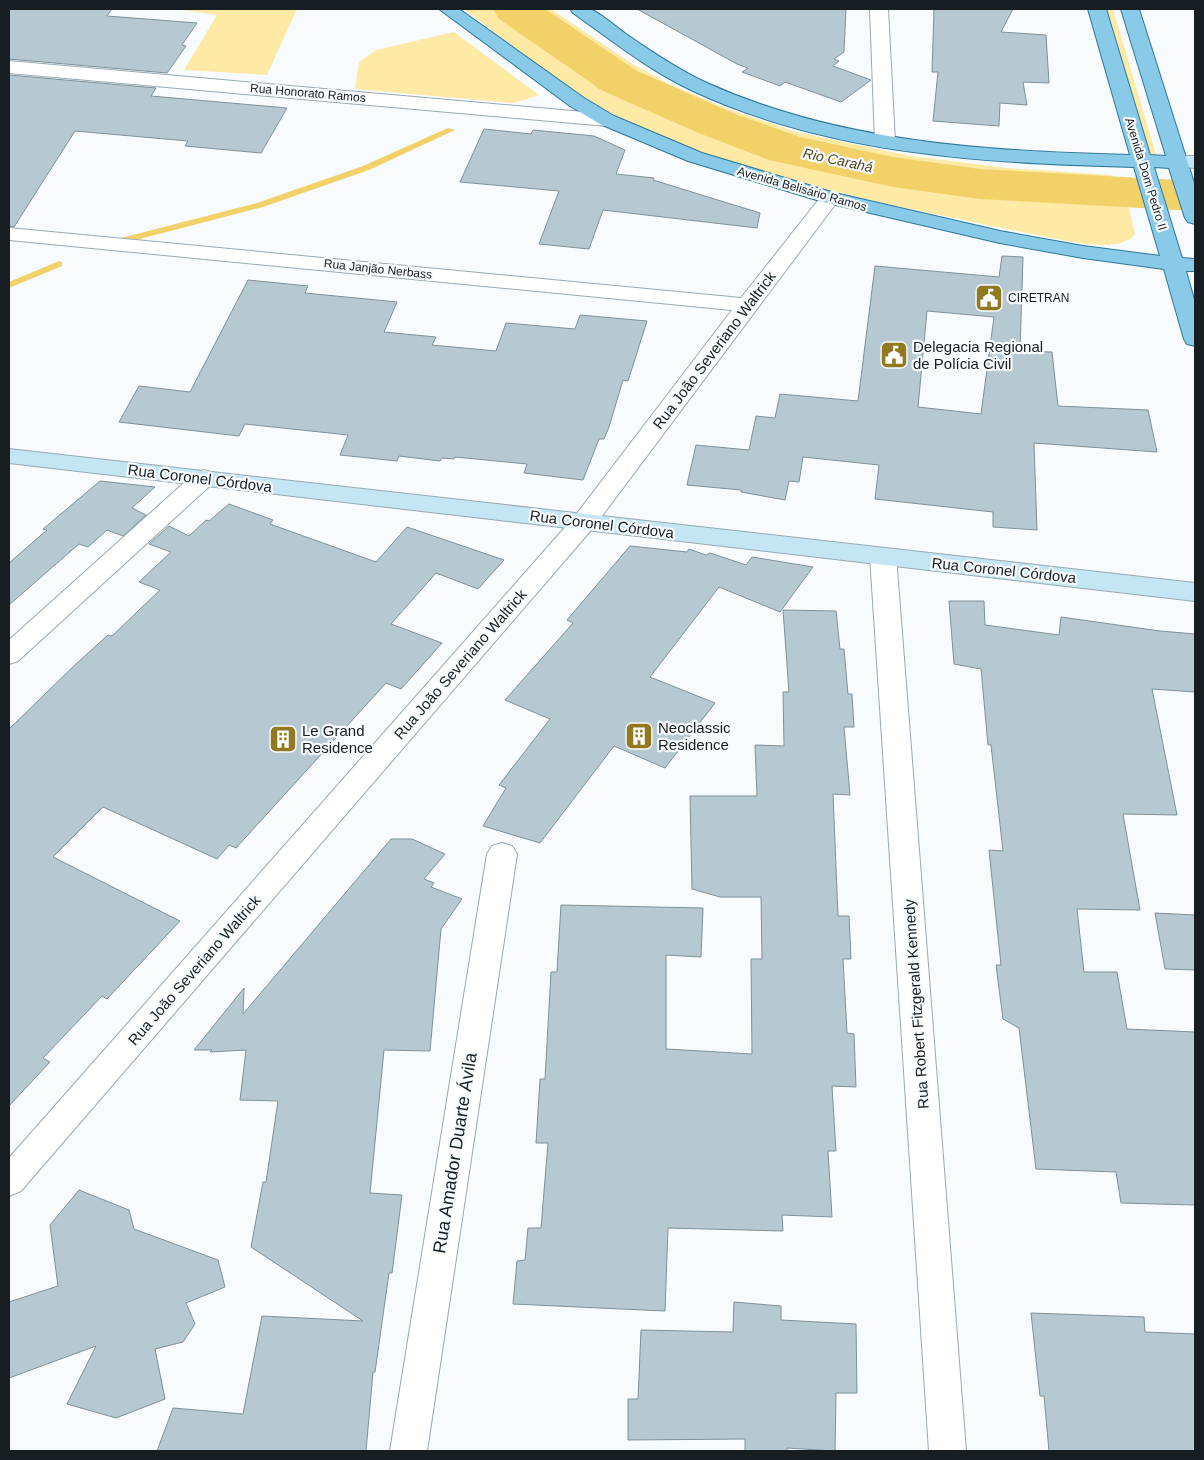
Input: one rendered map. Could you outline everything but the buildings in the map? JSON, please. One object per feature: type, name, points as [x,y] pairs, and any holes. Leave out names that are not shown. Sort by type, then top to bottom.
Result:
[{"type":"main road","name":"Avenida Belisário Ramos","points":[[448,9],[577,102],[607,120],[695,157],[830,198],[1000,237],[1082,252],[1172,264],[1195,265]]},
{"type":"main road","points":[[579,9],[668,70],[701,87],[782,117],[834,132],[885,142],[990,156],[1144,166],[1185,166]]},
{"type":"main road","name":"Avenida Dom Pedro II","points":[[1097,9],[1195,339]]},
{"type":"main road","points":[[1130,9],[1185,166],[1195,218]]},
{"type":"street","points":[[879,9],[885,142]]},
{"type":"street","name":"Rua Honorato Ramos","points":[[9,67],[607,120]]},
{"type":"street","name":"Rua João Severiano Waltrick","points":[[9,1181],[584,522],[830,198]]},
{"type":"street","name":"Rua Janjão Nerbass","points":[[9,234],[747,305]]},
{"type":"street","name":"Rua Coronel Córdova","points":[[9,456],[1195,592]]},
{"type":"street","points":[[9,655],[204,478]]},
{"type":"street","name":"Rua Robert Fitzgerald Kennedy","points":[[884,556],[948,1451]]},
{"type":"street","name":"Rua Amador Duarte Ávila","points":[[408,1451],[502,854]]},
{"type":"shaded area","points":[[177,9],[297,9],[267,75],[184,70],[217,15]]},
{"type":"shaded area","points":[[464,9],[551,9],[631,63],[667,83],[723,107],[796,132],[911,156],[1007,168],[1111,175],[1123,185],[1135,234],[1128,240],[1109,245],[1086,244],[1056,239],[836,192],[764,173],[701,153],[670,142],[615,116],[549,73]]},
{"type":"shaded area","points":[[1105,9],[1113,9],[1156,155],[1148,156]]},
{"type":"shaded area","points":[[454,32],[539,95],[514,103],[355,89],[359,62],[376,50]]},
{"type":"waterway","name":"Rio Carahá","points":[[515,9],[620,81],[718,124],[787,149],[893,172],[980,184],[1195,196]]},
{"type":"waterway","points":[[600,87],[620,81]]},
{"type":"waterway","points":[[124,240],[260,205],[366,168],[451,130]]},
{"type":"waterway","points":[[9,285],[59,264]]},
{"type":"place","name":"CIRETRAN","points":[[989,298]]},
{"type":"place","name":"Delegacia Regional de Polícia Civil","points":[[894,355]]},
{"type":"place","name":"Neoclassic Residence","points":[[639,736]]},
{"type":"place","name":"Le Grand Residence","points":[[283,739]]}]
